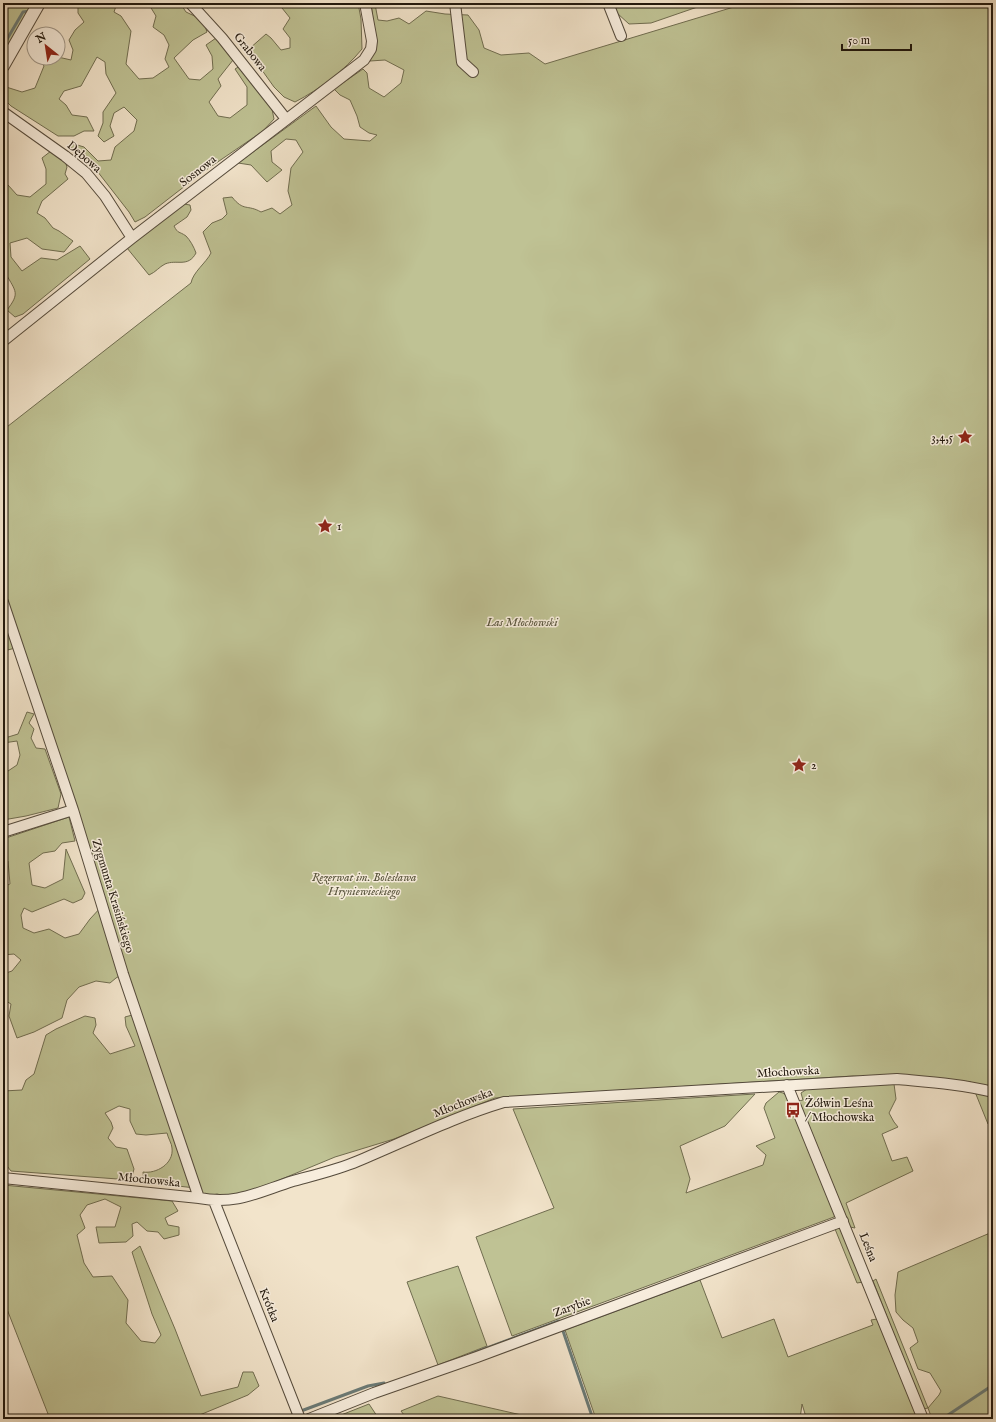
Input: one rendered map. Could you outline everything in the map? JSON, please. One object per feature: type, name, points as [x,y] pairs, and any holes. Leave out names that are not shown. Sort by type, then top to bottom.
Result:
[{"type":"street","points":[[3,66],[39,3]]},
{"type":"street","name":"Grabowa","points":[[190,3],[222,38],[286,119]]},
{"type":"street","name":"Sosnowa","points":[[3,341],[132,238],[364,60],[371,50],[372,41],[365,3]]},
{"type":"street","points":[[455,3],[462,62],[473,72]]},
{"type":"street","points":[[608,3],[621,36]]},
{"type":"street","name":"Dębowa","points":[[3,112],[65,156],[86,173],[105,196],[132,238]]},
{"type":"street","name":"Zygmunta Krasińskiego","points":[[3,602],[73,810],[123,974],[199,1198]]},
{"type":"street","points":[[3,832],[73,810]]},
{"type":"street","name":"Młochowska","points":[[3,1178],[199,1198],[214,1201],[228,1200],[259,1194],[356,1162],[476,1110],[504,1102],[897,1079],[947,1083],[993,1092]]},
{"type":"street","name":"Leśna","points":[[787,1085],[923,1419]]},
{"type":"street","name":"Krótka","points":[[214,1201],[300,1419]]},
{"type":"street","name":"Zarybie","points":[[309,1419],[374,1393],[843,1220]]},
{"type":"green space","points":[[3,3],[36,3],[3,57]]},
{"type":"green space","points":[[78,3],[117,3],[114,12],[121,16],[131,31],[126,64],[139,79],[153,78],[169,67],[165,59],[169,45],[164,35],[153,27],[156,16],[148,3],[180,3],[186,12],[203,20],[207,32],[193,40],[174,58],[189,79],[200,80],[213,69],[212,56],[206,45],[216,38],[233,60],[218,79],[221,86],[209,102],[218,116],[230,118],[247,105],[247,87],[235,69],[240,66],[271,104],[274,119],[263,131],[203,172],[145,217],[135,222],[94,167],[69,146],[74,144],[84,147],[98,161],[111,160],[115,147],[134,131],[137,120],[124,107],[114,113],[110,126],[114,136],[104,142],[98,136],[103,123],[103,112],[116,93],[106,74],[105,62],[97,57],[81,86],[64,91],[59,99],[66,105],[72,115],[87,117],[94,131],[84,131],[74,136],[58,136],[11,106],[3,98],[3,86],[22,92],[35,88],[44,66],[66,66],[66,59],[71,60],[73,50],[69,40],[75,30],[84,22],[78,13]]},
{"type":"green space","points":[[278,3],[358,3],[361,19],[362,49],[331,79],[295,102],[284,97],[274,87],[259,66],[251,59],[245,49],[249,49],[266,34],[281,50],[290,48],[290,38],[283,29],[290,18]]},
{"type":"green space","points":[[613,3],[709,3],[651,23],[629,24],[617,13]]},
{"type":"green space","name":"Las Młochowski","points":[[747,3],[993,3],[993,1125],[988,1124],[971,1082],[853,1076],[495,1098],[394,1139],[335,1157],[253,1191],[225,1196],[217,1194],[199,1198],[195,1188],[144,1182],[143,1172],[158,1170],[163,1167],[170,1159],[172,1148],[167,1133],[146,1135],[136,1134],[130,1121],[130,1109],[119,1106],[105,1113],[113,1128],[108,1138],[116,1147],[127,1149],[134,1169],[131,1180],[11,1171],[3,1161],[3,1091],[22,1090],[26,1080],[34,1074],[46,1035],[85,1016],[95,1018],[96,1025],[93,1033],[110,1054],[135,1046],[126,1026],[125,1017],[136,1014],[123,974],[110,983],[96,981],[79,987],[67,1000],[62,1018],[34,1032],[17,1038],[9,1016],[11,1004],[6,1001],[3,1002],[3,974],[12,971],[21,960],[14,954],[3,955],[3,887],[10,884],[8,861],[3,858],[3,839],[69,817],[75,841],[62,843],[55,851],[43,853],[29,863],[32,885],[45,888],[63,879],[66,849],[85,893],[82,899],[73,903],[64,899],[32,912],[24,908],[21,915],[23,928],[34,933],[49,929],[65,938],[79,934],[102,906],[19,647],[3,650],[3,430],[191,283],[194,275],[211,253],[203,232],[212,223],[222,219],[227,214],[223,198],[232,197],[240,205],[261,212],[272,208],[280,214],[292,205],[288,191],[291,168],[303,152],[296,140],[286,139],[271,151],[272,162],[282,170],[267,182],[251,165],[238,163],[316,106],[331,127],[344,139],[370,141],[377,135],[369,133],[360,127],[350,100],[340,95],[334,89],[363,69],[367,73],[369,88],[384,97],[401,83],[404,70],[385,60],[370,61],[376,41],[371,4],[375,4],[378,20],[387,21],[399,18],[409,24],[426,11],[468,15],[479,30],[484,48],[501,55],[529,53],[545,64]]},
{"type":"green space","points":[[51,151],[65,161],[67,167],[65,174],[68,179],[42,201],[37,213],[45,218],[53,228],[73,241],[64,252],[42,249],[27,238],[10,243],[11,257],[22,271],[41,258],[57,260],[80,246],[90,259],[23,314],[15,317],[7,310],[14,300],[15,292],[6,274],[3,275],[3,184],[8,185],[17,195],[30,197],[46,184],[46,169],[42,158]]},
{"type":"green space","points":[[184,204],[190,205],[191,210],[187,217],[174,226],[175,229],[186,236],[196,253],[193,258],[186,262],[165,264],[149,275],[127,248]]},
{"type":"green space","points":[[27,712],[34,714],[29,723],[34,729],[31,738],[36,748],[45,749],[61,794],[58,808],[3,820],[3,770],[5,773],[17,765],[20,755],[17,741],[3,743],[5,738],[18,734]]},
{"type":"green space","points":[[894,1084],[896,1099],[889,1113],[898,1127],[882,1134],[892,1161],[907,1157],[913,1171],[846,1203],[855,1228],[850,1227],[799,1101],[803,1100],[801,1093],[807,1089]]},
{"type":"green space","points":[[779,1092],[783,1093],[789,1098],[836,1213],[834,1217],[512,1336],[476,1237],[554,1208],[513,1109],[755,1094],[725,1126],[680,1146],[690,1179],[686,1193],[763,1165],[766,1155],[756,1146],[775,1138],[764,1108],[766,1103]]},
{"type":"green space","points":[[3,1185],[172,1201],[178,1211],[165,1218],[168,1225],[179,1227],[179,1235],[164,1239],[158,1232],[147,1231],[137,1222],[132,1224],[133,1236],[126,1242],[99,1243],[96,1227],[115,1227],[121,1207],[105,1199],[87,1205],[80,1215],[85,1228],[77,1235],[84,1263],[93,1277],[112,1276],[128,1300],[126,1323],[141,1341],[155,1343],[161,1335],[152,1314],[132,1252],[140,1246],[201,1396],[238,1387],[243,1372],[253,1372],[259,1386],[248,1395],[190,1419],[50,1419],[3,1299]]},
{"type":"green space","points":[[840,1225],[863,1282],[857,1283],[835,1229]]},
{"type":"green space","points":[[990,1233],[993,1234],[993,1419],[932,1419],[928,1408],[941,1391],[930,1373],[918,1369],[910,1348],[918,1342],[913,1328],[896,1312],[895,1295],[898,1272]]},
{"type":"green space","points":[[458,1266],[487,1346],[438,1365],[407,1282]]},
{"type":"green space","points":[[876,1279],[928,1408],[923,1409],[873,1281]]},
{"type":"green space","points":[[700,1280],[722,1338],[774,1319],[788,1357],[873,1325],[871,1320],[877,1319],[918,1419],[837,1419],[838,1418],[806,1417],[802,1404],[800,1419],[596,1419],[565,1330]]},
{"type":"green space","points":[[438,1396],[539,1419],[407,1419],[401,1411]]},
{"type":"green space","points":[[369,1404],[379,1419],[331,1419]]},
{"type":"waterway","points":[[3,46],[23,12],[30,11]]},
{"type":"waterway","points":[[471,1354],[559,1321]]},
{"type":"waterway","points":[[562,1328],[593,1419]]},
{"type":"waterway","points":[[301,1411],[368,1386],[384,1383]]},
{"type":"waterway","points":[[942,1419],[993,1385]]},
{"type":"waterway","points":[[281,1419],[295,1414]]},
{"type":"place","name":"3,4,5","points":[[965,437]]},
{"type":"place","name":"1","points":[[325,526]]},
{"type":"place","name":"2","points":[[799,765]]},
{"type":"place","name":"Żółwin Leśna / Młochowska","points":[[793,1110]]},
{"type":"park label","name":"Rezerwat im. Bolesława Hryniewieckiego","points":[[364,884]]}]
